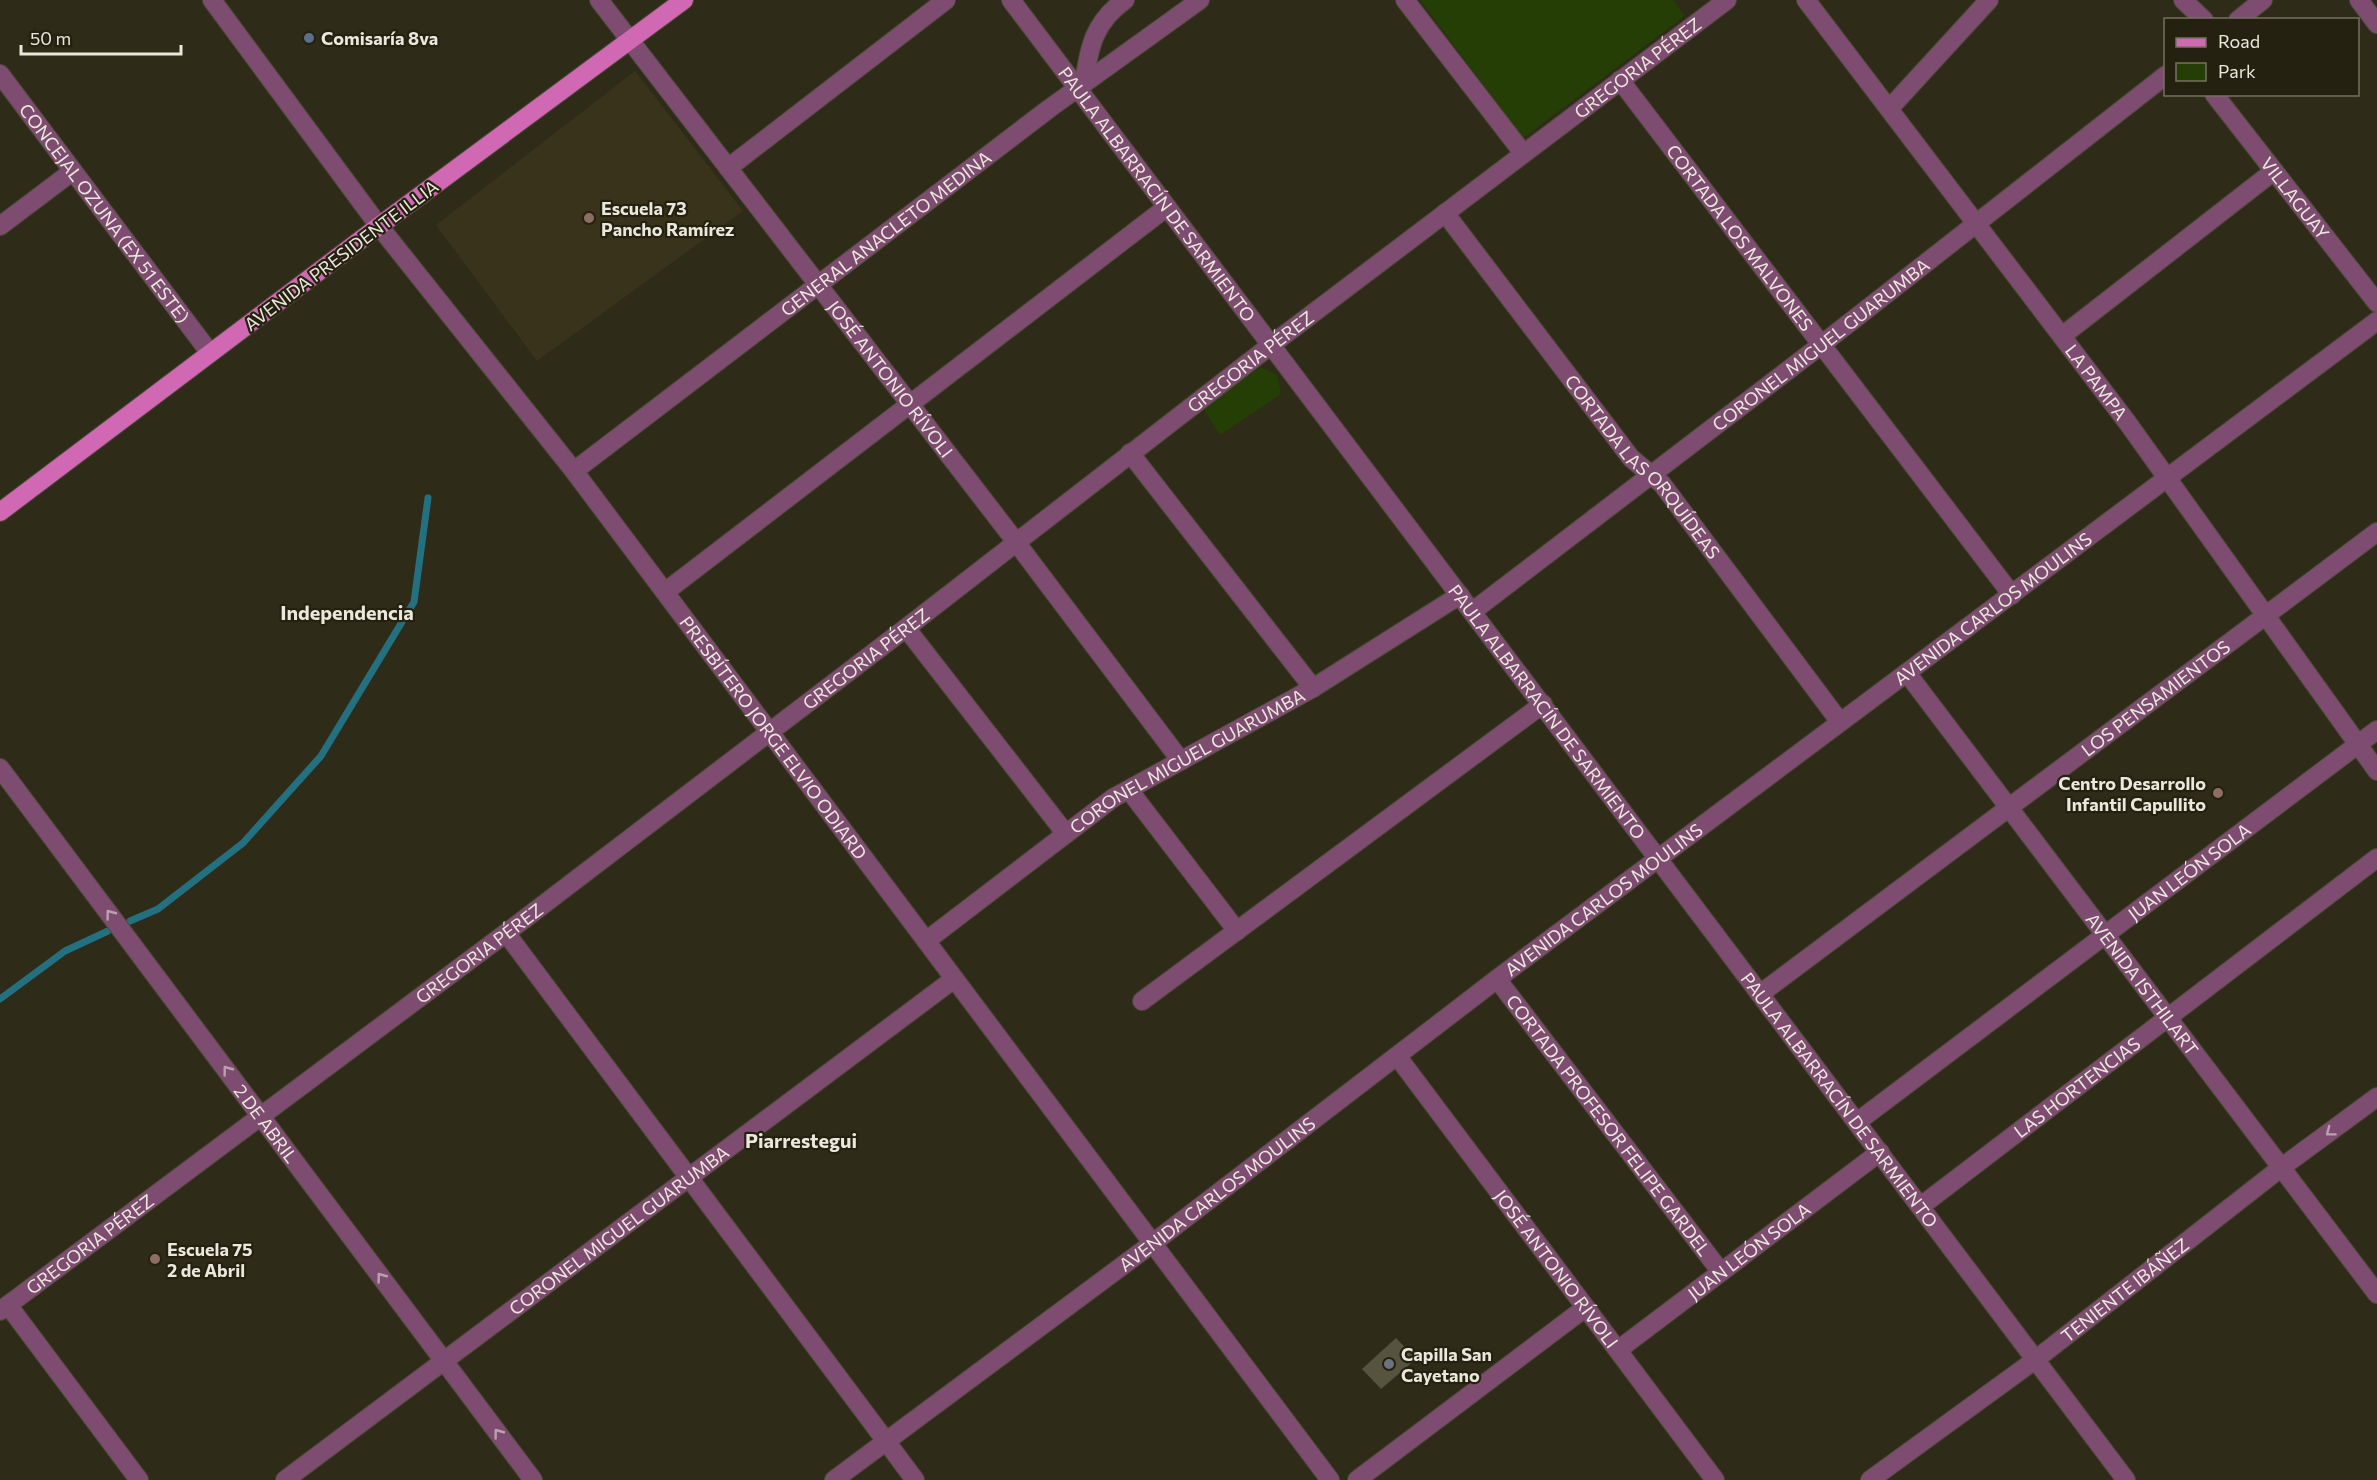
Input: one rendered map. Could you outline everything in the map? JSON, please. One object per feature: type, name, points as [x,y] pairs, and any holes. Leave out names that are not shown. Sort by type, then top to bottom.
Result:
[{"type":"main road","name":"AVENIDA PRESIDENTE ILLIA","points":[[0,512],[379,226],[684,0]]},
{"type":"street","name":"PRESBÍTERO JORGE ELVIO ODIARD","points":[[212,0],[379,226],[574,471],[1330,1480]]},
{"type":"street","name":"JOSÉ ANTONIO RÍVOLI","points":[[600,0],[1181,761]]},
{"type":"street","points":[[728,168],[946,0]]},
{"type":"street","name":"PAULA ALBARRACÍN DE SARMIENTO","points":[[1011,0],[1081,85],[1167,207],[2126,1480]]},
{"type":"street","points":[[1081,85],[1089,47],[1099,27],[1112,9],[1125,0]]},
{"type":"street","name":"GENERAL ANACLETO MEDINA","points":[[574,471],[1081,85],[1200,0]]},
{"type":"street","points":[[1405,0],[1523,153]]},
{"type":"street","name":"GREGORIA PÉREZ","points":[[4,1308],[263,1117],[506,933],[906,628],[1271,345],[1727,0]]},
{"type":"street","name":"LA PAMPA","points":[[1806,0],[2127,422],[2377,771]]},
{"type":"street","points":[[1889,109],[1989,0]]},
{"type":"street","points":[[2183,0],[2202,18]]},
{"type":"street","points":[[2240,18],[2263,0]]},
{"type":"street","points":[[2359,0],[2377,24]]},
{"type":"street","name":"CONCEJAL OZUNA (EX 51 ESTE)","points":[[0,74],[210,353]]},
{"type":"street","name":"CORONEL MIGUEL GUARUMBA","points":[[1473,611],[1652,476],[2164,77]]},
{"type":"street","name":"CORTADA LOS MALVONES","points":[[1620,80],[2012,595]]},
{"type":"street","name":"VILLAGUAY","points":[[2216,96],[2377,303]]},
{"type":"street","points":[[0,226],[73,171]]},
{"type":"street","points":[[2062,336],[2274,171]]},
{"type":"street","points":[[665,592],[1167,207]]},
{"type":"street","name":"CORTADA LAS ORQUÍDEAS","points":[[1444,213],[1631,458],[1662,484],[1840,722]]},
{"type":"street","name":"AVENIDA CARLOS MOULINS","points":[[834,1480],[1153,1243],[1497,979],[2377,321]]},
{"type":"street","points":[[1130,453],[1313,688]]},
{"type":"street","name":"LOS PENSAMIENTOS","points":[[1760,994],[2377,532]]},
{"type":"street","name":"CORONEL MIGUEL GUARUMBA","points":[[926,941],[1113,798],[1313,688],[1460,596]]},
{"type":"street","points":[[906,628],[1066,834]]},
{"type":"street","name":"AVENIDA ISTHILART","points":[[1907,673],[2377,1294]]},
{"type":"street","points":[[1142,1002],[1543,704]]},
{"type":"street","name":"JUAN LEÓN SOLA","points":[[1857,1122],[2377,730]]},
{"type":"street","name":"2 DE ABRIL","points":[[0,768],[533,1480]]},
{"type":"street","points":[[1129,790],[1237,931]]},
{"type":"street","name":"LAS HORTENCIAS","points":[[1921,1206],[2377,858]]},
{"type":"street","points":[[506,933],[915,1480]]},
{"type":"street","name":"CORONEL MIGUEL GUARUMBA","points":[[285,1480],[954,979]]},
{"type":"street","name":"CORTADA PROFESOR FELIPE GARDEL","points":[[1497,979],[1721,1272]]},
{"type":"street","name":"JOSÉ ANTONIO RÍVOLI","points":[[1397,1056],[1715,1480]]},
{"type":"street","name":"TENIENTE IBÁÑEZ","points":[[1870,1480],[2035,1360],[2282,1167],[2377,1097]]},
{"type":"street","name":"JUAN LEÓN SOLA","points":[[1618,1350],[1880,1152]]},
{"type":"street","points":[[4,1308],[139,1480]]},
{"type":"street","points":[[1357,1480],[1585,1308]]},
{"type":"shaded area","name":"Escuela 73 Pancho Ramírez","points":[[635,71],[743,211],[537,361],[436,225]]},
{"type":"green space","points":[[1420,0],[1673,0],[1685,16],[1523,138]]},
{"type":"green space","points":[[1261,367],[1277,375],[1281,394],[1220,435],[1202,407]]},
{"type":"building","name":"Capilla San Cayetano","points":[[1396,1338],[1416,1359],[1381,1389],[1362,1369]]},
{"type":"waterway","points":[[130,921],[158,909],[243,843],[321,756],[414,602],[428,498]]},
{"type":"waterway","points":[[0,999],[65,951],[108,931]]},
{"type":"place","name":"Comisaría 8va","points":[[309,38]]},
{"type":"place","name":"Escuela 73 Pancho Ramírez","points":[[589,218]]},
{"type":"place","name":"Centro Desarrollo Infantil Capullito","points":[[2218,793]]},
{"type":"place","name":"Escuela 75 2 de Abril","points":[[155,1259]]},
{"type":"place","name":"Capilla San Cayetano","points":[[1389,1364]]},
{"type":"district","name":"Independencia","points":[[347,612]]},
{"type":"district","name":"Piarrestegui","points":[[801,1140]]}]
